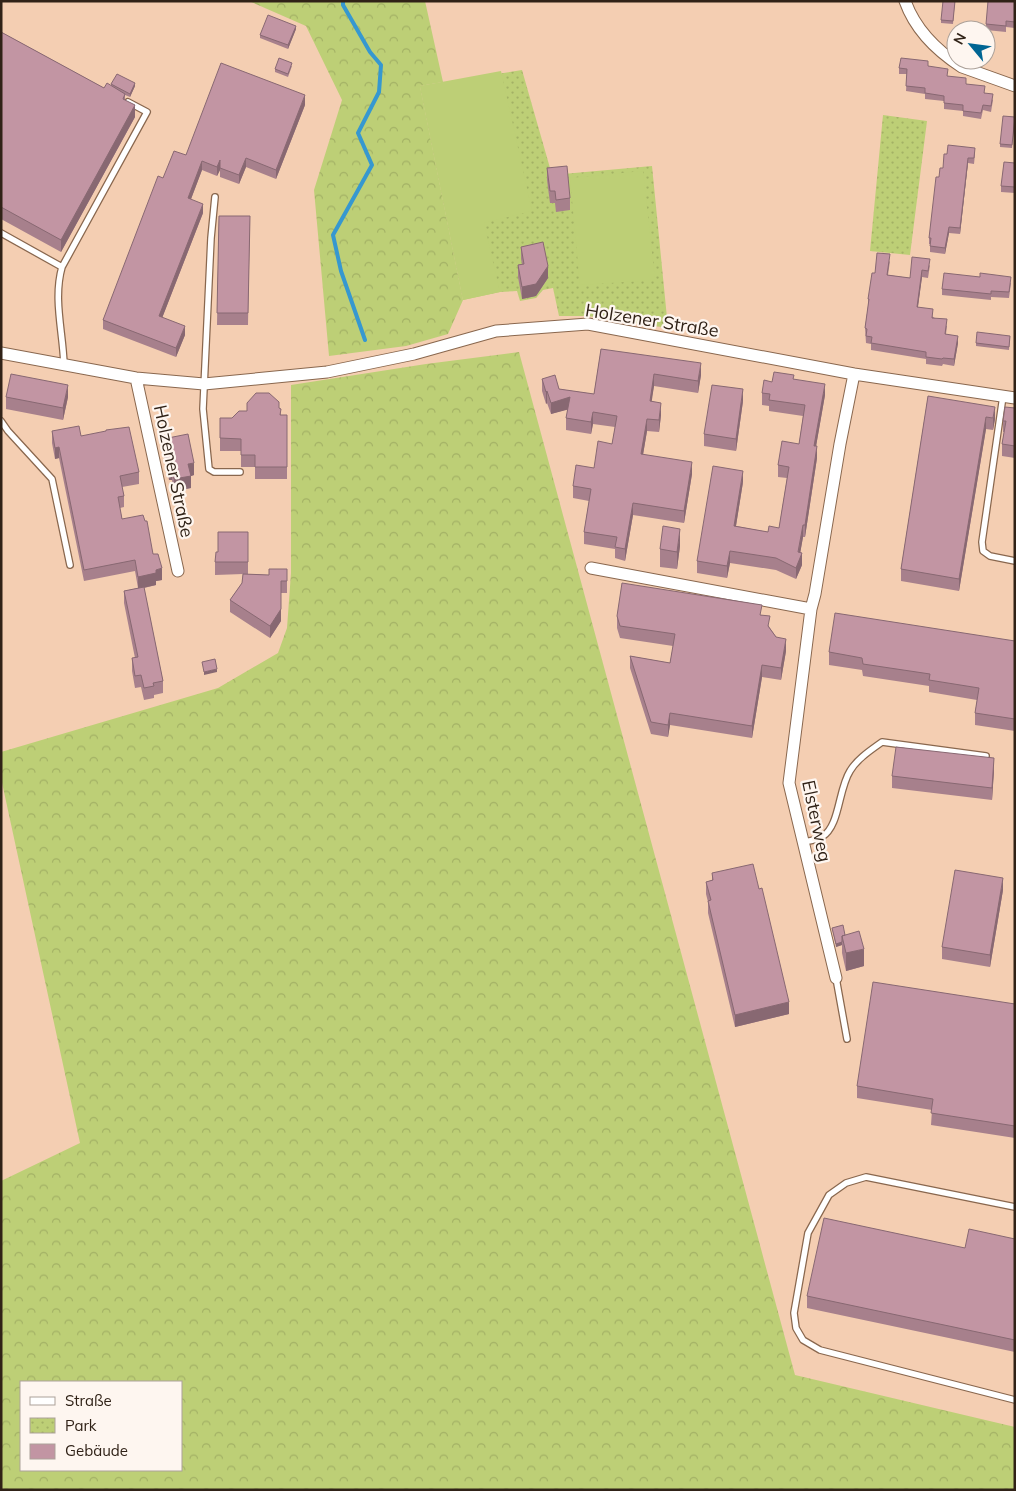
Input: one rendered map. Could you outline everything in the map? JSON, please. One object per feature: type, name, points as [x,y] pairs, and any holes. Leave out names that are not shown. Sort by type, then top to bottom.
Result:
[{"type":"street","points":[[905,1],[910,15],[936,48],[962,66],[1015,86]]},
{"type":"street","name":"Holzener Straße","points":[[1,353],[136,378],[204,384],[327,372],[414,354],[496,331],[588,324],[854,374],[1009,397]]},
{"type":"street","name":"Elsterweg","points":[[836,978],[789,783],[811,609],[854,374]]},
{"type":"street","name":"Holzener Straße","points":[[136,378],[178,571]]},
{"type":"street","points":[[591,568],[811,609]]},
{"type":"lane","points":[[64,365],[57,295],[62,267],[147,112],[121,98]]},
{"type":"lane","points":[[215,197],[211,238],[203,409],[209,469],[214,472],[240,472]]},
{"type":"lane","points":[[1,233],[62,267]]},
{"type":"lane","points":[[1009,397],[982,542],[983,551],[990,556],[1015,562]]},
{"type":"lane","points":[[1,421],[52,479],[70,565]]},
{"type":"lane","points":[[803,842],[820,838],[830,831],[850,770],[865,754],[882,742],[986,756]]},
{"type":"lane","points":[[836,978],[847,1039]]},
{"type":"lane","points":[[1015,1207],[866,1177],[846,1183],[829,1195],[808,1233],[794,1313],[796,1328],[803,1340],[820,1350],[1015,1400]]},
{"type":"green space","points":[[249,1],[425,1],[443,82],[420,86],[463,300],[448,334],[406,346],[329,356],[314,190],[342,100],[306,26]]},
{"type":"green space","points":[[522,70],[552,175],[652,166],[668,328],[588,316],[559,316],[553,288],[543,290],[536,298],[520,301],[517,291],[500,292],[463,300],[420,86]]},
{"type":"green space","points":[[501,71],[532,211],[484,223],[500,292],[463,300],[420,86]]},
{"type":"green space","points":[[883,115],[927,121],[910,255],[870,251]]},
{"type":"green space","points":[[643,171],[655,280],[580,285],[570,178]]},
{"type":"green space","points":[[519,352],[795,1375],[1015,1427],[1015,1490],[1,1490],[1,1181],[80,1143],[1,778],[1,752],[218,688],[278,653],[287,628],[291,573],[291,385]]},
{"type":"building","points":[[943,1],[955,1],[953,20],[941,20]]},
{"type":"building","points":[[988,1],[1015,1],[1015,22],[1006,21],[1006,26],[996,25],[996,20],[986,20]]},
{"type":"building","points":[[268,15],[296,26],[288,45],[260,35]]},
{"type":"building","points":[[1,32],[104,88],[107,83],[125,94],[123,99],[135,105],[61,240],[1,207]]},
{"type":"building","points":[[279,58],[292,63],[288,74],[275,69]]},
{"type":"building","points":[[901,58],[928,61],[928,66],[948,70],[947,76],[966,78],[966,84],[985,86],[984,93],[993,94],[991,106],[983,105],[981,113],[963,111],[963,105],[944,103],[944,96],[925,93],[925,88],[906,86],[907,69],[899,68]]},
{"type":"building","points":[[221,63],[305,95],[276,170],[246,158],[239,175],[220,168],[220,160],[217,167],[202,161],[188,198],[203,204],[159,316],[185,326],[176,348],[103,320],[158,176],[163,178],[174,151],[186,155]]},
{"type":"building","points":[[117,74],[135,83],[130,94],[111,84]]},
{"type":"building","points":[[1003,116],[1015,117],[1012,145],[1000,144]]},
{"type":"building","points":[[948,145],[975,148],[974,158],[968,158],[960,228],[949,227],[945,248],[930,246],[931,238],[929,238],[936,177],[939,177],[940,168],[943,168],[944,154],[947,154]]},
{"type":"building","points":[[1004,162],[1015,163],[1015,187],[1001,186]]},
{"type":"building","points":[[567,166],[570,198],[556,200],[555,191],[550,191],[547,168]]},
{"type":"building","points":[[219,216],[250,216],[248,313],[217,313]]},
{"type":"building","points":[[543,242],[548,266],[536,284],[522,287],[518,265],[524,264],[521,247]]},
{"type":"building","points":[[877,253],[890,254],[887,275],[910,278],[912,257],[930,259],[928,271],[922,270],[917,307],[933,309],[932,318],[947,319],[945,334],[958,336],[954,359],[926,357],[926,352],[871,343],[872,337],[866,336],[867,329],[865,328],[872,273],[875,273]]},
{"type":"building","points":[[944,273],[980,277],[980,273],[1011,277],[1009,292],[991,291],[991,294],[942,289]]},
{"type":"building","points":[[977,332],[1010,336],[1009,347],[976,343]]},
{"type":"building","points":[[601,349],[701,363],[698,381],[654,374],[650,401],[661,403],[659,420],[647,419],[641,454],[692,462],[684,511],[633,503],[625,549],[615,547],[617,537],[584,532],[591,489],[573,486],[576,465],[594,468],[598,441],[612,444],[617,416],[593,412],[591,422],[566,418],[570,397],[551,403],[542,379],[555,375],[559,389],[594,394]]},
{"type":"building","points":[[774,372],[794,375],[793,379],[825,384],[814,446],[817,446],[805,525],[803,525],[798,552],[802,553],[796,568],[776,558],[730,551],[727,566],[697,561],[713,466],[743,471],[734,526],[768,532],[769,526],[779,528],[789,467],[778,465],[782,441],[799,444],[805,405],[769,400],[770,394],[762,393],[764,380],[772,382]]},
{"type":"building","points":[[11,374],[68,385],[63,408],[6,397]]},
{"type":"building","points":[[712,385],[743,389],[736,439],[704,434]]},
{"type":"building","points":[[256,393],[269,393],[279,402],[280,415],[287,415],[287,467],[255,467],[255,455],[241,455],[241,439],[220,438],[220,418],[232,418],[239,411],[247,411],[247,403]]},
{"type":"building","points":[[928,396],[995,407],[993,418],[986,417],[959,579],[901,569]]},
{"type":"building","points":[[1005,407],[1015,408],[1015,446],[1002,444],[1006,421],[1003,421]]},
{"type":"building","points":[[79,426],[81,436],[129,427],[139,472],[120,476],[124,496],[118,497],[122,519],[143,515],[145,521],[147,521],[153,554],[158,554],[162,568],[156,570],[156,573],[138,577],[135,560],[84,570],[59,447],[55,448],[52,431]]},
{"type":"building","points":[[188,434],[194,463],[188,464],[191,476],[174,479],[172,468],[169,468],[163,439]]},
{"type":"building","points":[[663,526],[680,529],[677,552],[660,549]]},
{"type":"building","points":[[218,532],[248,532],[248,562],[215,562],[216,552],[218,552]]},
{"type":"building","points":[[269,569],[287,569],[287,581],[281,581],[281,609],[270,626],[230,600],[242,583],[243,574],[269,575]]},
{"type":"building","points":[[622,583],[762,605],[760,615],[770,616],[768,626],[776,637],[786,639],[781,668],[762,665],[752,726],[670,713],[668,725],[651,722],[630,656],[670,663],[675,634],[620,626],[617,616]]},
{"type":"building","points":[[144,587],[163,681],[153,683],[154,686],[144,688],[141,675],[135,676],[132,658],[138,657],[124,591]]},
{"type":"building","points":[[835,613],[1015,641],[1015,719],[975,713],[979,688],[929,680],[930,674],[863,664],[862,658],[829,652]]},
{"type":"building","points":[[215,659],[217,669],[204,672],[202,662]]},
{"type":"building","points":[[896,747],[994,758],[992,788],[892,776]]},
{"type":"building","points":[[753,864],[759,889],[762,888],[789,1002],[735,1015],[708,901],[711,900],[706,882],[713,880],[712,873]]},
{"type":"building","points":[[955,870],[1003,878],[990,955],[942,947]]},
{"type":"building","points":[[843,925],[845,935],[842,936],[842,942],[836,944],[832,928]]},
{"type":"building","points":[[859,931],[864,949],[846,953],[842,936]]},
{"type":"building","points":[[873,982],[1015,1004],[1015,1126],[931,1113],[933,1099],[857,1086]]},
{"type":"building","points":[[824,1218],[965,1248],[969,1229],[1015,1239],[1015,1340],[807,1296]]},
{"type":"waterway","points":[[343,1],[343,5],[370,52],[381,65],[379,92],[358,133],[372,165],[333,235],[341,271],[365,340]]}]
